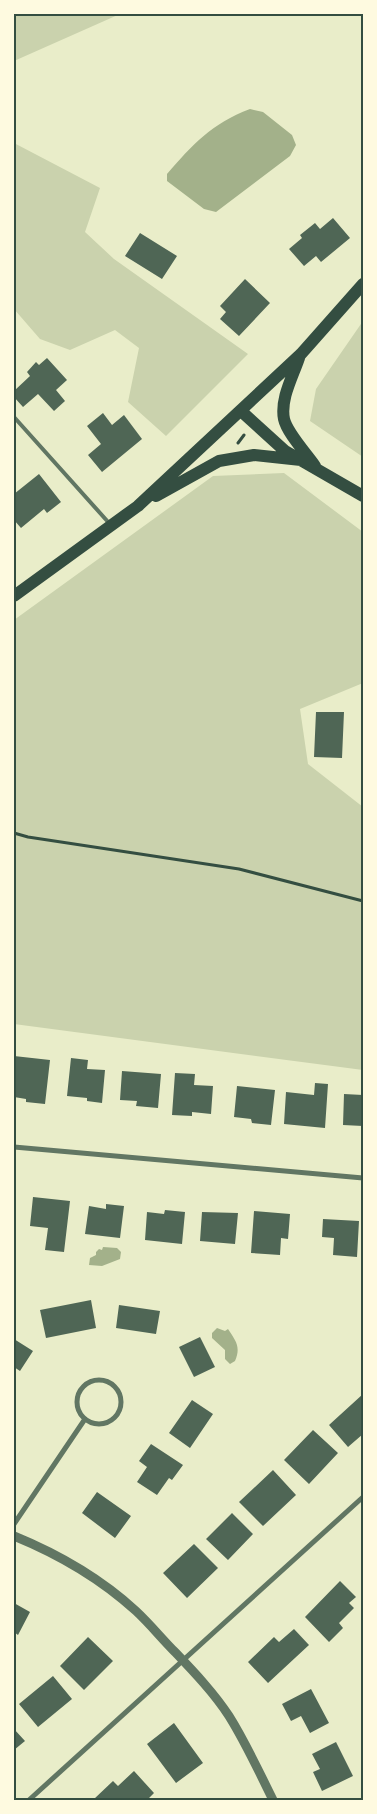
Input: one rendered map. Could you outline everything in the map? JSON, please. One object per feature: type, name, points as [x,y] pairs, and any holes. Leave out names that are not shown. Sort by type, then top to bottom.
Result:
[{"type":"main road","points":[[14,596],[138,506],[301,354],[363,284]]},
{"type":"main road","points":[[301,354],[285,396],[284,419],[288,428],[318,470]]},
{"type":"main road","points":[[241,411],[284,451],[363,496]]},
{"type":"main road","points":[[138,506],[219,461],[254,455],[301,460]]},
{"type":"street","points":[[14,1147],[363,1178]]},
{"type":"street","points":[[98,1379],[106,1380],[113,1384],[121,1397],[121,1405],[114,1419],[107,1423],[99,1424],[85,1419],[77,1406],[76,1398],[79,1391],[84,1385],[98,1379]]},
{"type":"street","points":[[14,1524],[85,1419]]},
{"type":"street","points":[[29,1800],[363,1496]]},
{"type":"street","points":[[14,1536],[50,1551],[90,1575],[137,1612],[182,1660],[228,1715],[247,1747],[273,1800]]},
{"type":"lane","points":[[14,417],[112,526]]},
{"type":"path","points":[[14,833],[28,838],[240,869],[363,901]]},
{"type":"shaded area","points":[[14,14],[120,14],[14,61]]},
{"type":"shaded area","points":[[250,109],[263,112],[292,135],[296,145],[290,156],[216,212],[204,209],[167,181],[167,174],[185,153],[213,128]]},
{"type":"shaded area","points":[[14,143],[100,188],[85,232],[114,259],[248,354],[166,436],[128,402],[139,348],[115,330],[70,350],[40,339],[14,309]]},
{"type":"shaded area","points":[[363,321],[363,457],[310,421],[316,389]]},
{"type":"shaded area","points":[[284,473],[363,532],[363,683],[300,709],[308,764],[363,807],[363,1070],[14,1024],[14,620],[213,476]]},
{"type":"shaded area","points":[[103,1247],[117,1248],[121,1252],[120,1259],[102,1266],[89,1265],[90,1258],[96,1255],[99,1249],[102,1250]]},
{"type":"shaded area","points":[[217,1328],[225,1331],[228,1329],[237,1344],[237,1356],[235,1361],[230,1364],[225,1359],[225,1350],[212,1338],[212,1333]]},
{"type":"building","points":[[333,218],[350,238],[321,262],[316,256],[304,266],[289,249],[302,238],[300,235],[315,223],[320,229]]},
{"type":"building","points":[[140,233],[177,256],[162,279],[125,256]]},
{"type":"building","points":[[245,279],[270,303],[239,336],[220,319],[226,312],[220,306]]},
{"type":"building","points":[[47,358],[67,380],[56,390],[65,401],[54,411],[38,394],[23,407],[14,397],[14,391],[30,376],[27,372],[36,362],[39,365]]},
{"type":"building","points":[[103,413],[112,425],[124,415],[142,439],[102,472],[88,455],[101,444],[87,426]]},
{"type":"building","points":[[39,474],[61,502],[47,513],[44,509],[21,528],[14,520],[14,494]]},
{"type":"building","points":[[316,712],[344,712],[342,758],[314,757]]},
{"type":"building","points":[[14,1056],[50,1060],[45,1104],[26,1102],[26,1099],[14,1097]]},
{"type":"building","points":[[71,1058],[88,1060],[87,1069],[105,1070],[102,1103],[87,1101],[87,1098],[67,1096]]},
{"type":"building","points":[[122,1071],[161,1074],[158,1108],[136,1106],[137,1101],[120,1100]]},
{"type":"building","points":[[175,1073],[195,1074],[194,1085],[213,1086],[211,1114],[192,1112],[192,1116],[172,1115]]},
{"type":"building","points":[[315,1083],[328,1084],[325,1128],[284,1124],[286,1092],[314,1095]]},
{"type":"building","points":[[237,1086],[275,1090],[271,1125],[252,1123],[251,1119],[234,1117]]},
{"type":"building","points":[[344,1094],[363,1095],[363,1126],[343,1125]]},
{"type":"building","points":[[33,1197],[70,1201],[64,1252],[45,1250],[48,1228],[30,1226]]},
{"type":"building","points":[[106,1204],[124,1206],[120,1238],[85,1234],[89,1206],[106,1209]]},
{"type":"building","points":[[165,1210],[185,1212],[182,1244],[145,1240],[147,1212],[164,1214]]},
{"type":"building","points":[[254,1211],[290,1214],[288,1239],[281,1238],[280,1255],[251,1253]]},
{"type":"building","points":[[202,1212],[238,1213],[235,1244],[200,1241]]},
{"type":"building","points":[[323,1219],[359,1221],[357,1257],[333,1255],[334,1238],[322,1237]]},
{"type":"building","points":[[91,1300],[96,1328],[46,1338],[40,1310]]},
{"type":"building","points":[[119,1305],[160,1311],[156,1334],[116,1328]]},
{"type":"building","points":[[200,1337],[215,1367],[194,1377],[179,1347]]},
{"type":"building","points":[[14,1339],[33,1351],[20,1371],[14,1367]]},
{"type":"building","points":[[363,1394],[363,1434],[348,1447],[329,1425]]},
{"type":"building","points":[[192,1400],[213,1414],[190,1448],[169,1433]]},
{"type":"building","points":[[313,1430],[338,1453],[309,1484],[284,1460]]},
{"type":"building","points":[[151,1444],[183,1465],[172,1480],[169,1478],[157,1495],[137,1482],[147,1467],[139,1461]]},
{"type":"building","points":[[273,1470],[296,1495],[263,1526],[239,1502]]},
{"type":"building","points":[[97,1492],[131,1516],[115,1538],[82,1513]]},
{"type":"building","points":[[232,1513],[253,1534],[228,1560],[206,1539]]},
{"type":"building","points":[[194,1544],[218,1568],[187,1598],[163,1573]]},
{"type":"building","points":[[340,1581],[356,1597],[349,1603],[354,1608],[339,1623],[343,1628],[329,1642],[305,1617]]},
{"type":"building","points":[[14,1603],[30,1612],[18,1635],[14,1632]]},
{"type":"building","points":[[294,1629],[309,1645],[268,1683],[248,1662],[274,1637],[279,1642]]},
{"type":"building","points":[[88,1637],[113,1661],[84,1690],[60,1666]]},
{"type":"building","points":[[53,1676],[72,1699],[38,1727],[19,1704]]},
{"type":"building","points":[[311,1689],[329,1723],[310,1733],[301,1716],[291,1721],[282,1704]]},
{"type":"building","points":[[174,1723],[203,1763],[176,1783],[147,1744]]},
{"type":"building","points":[[14,1729],[25,1741],[14,1750]]},
{"type":"building","points":[[336,1742],[353,1776],[322,1791],[313,1772],[320,1769],[312,1754]]},
{"type":"building","points":[[134,1771],[154,1793],[147,1800],[94,1799],[113,1781],[118,1786]]}]
